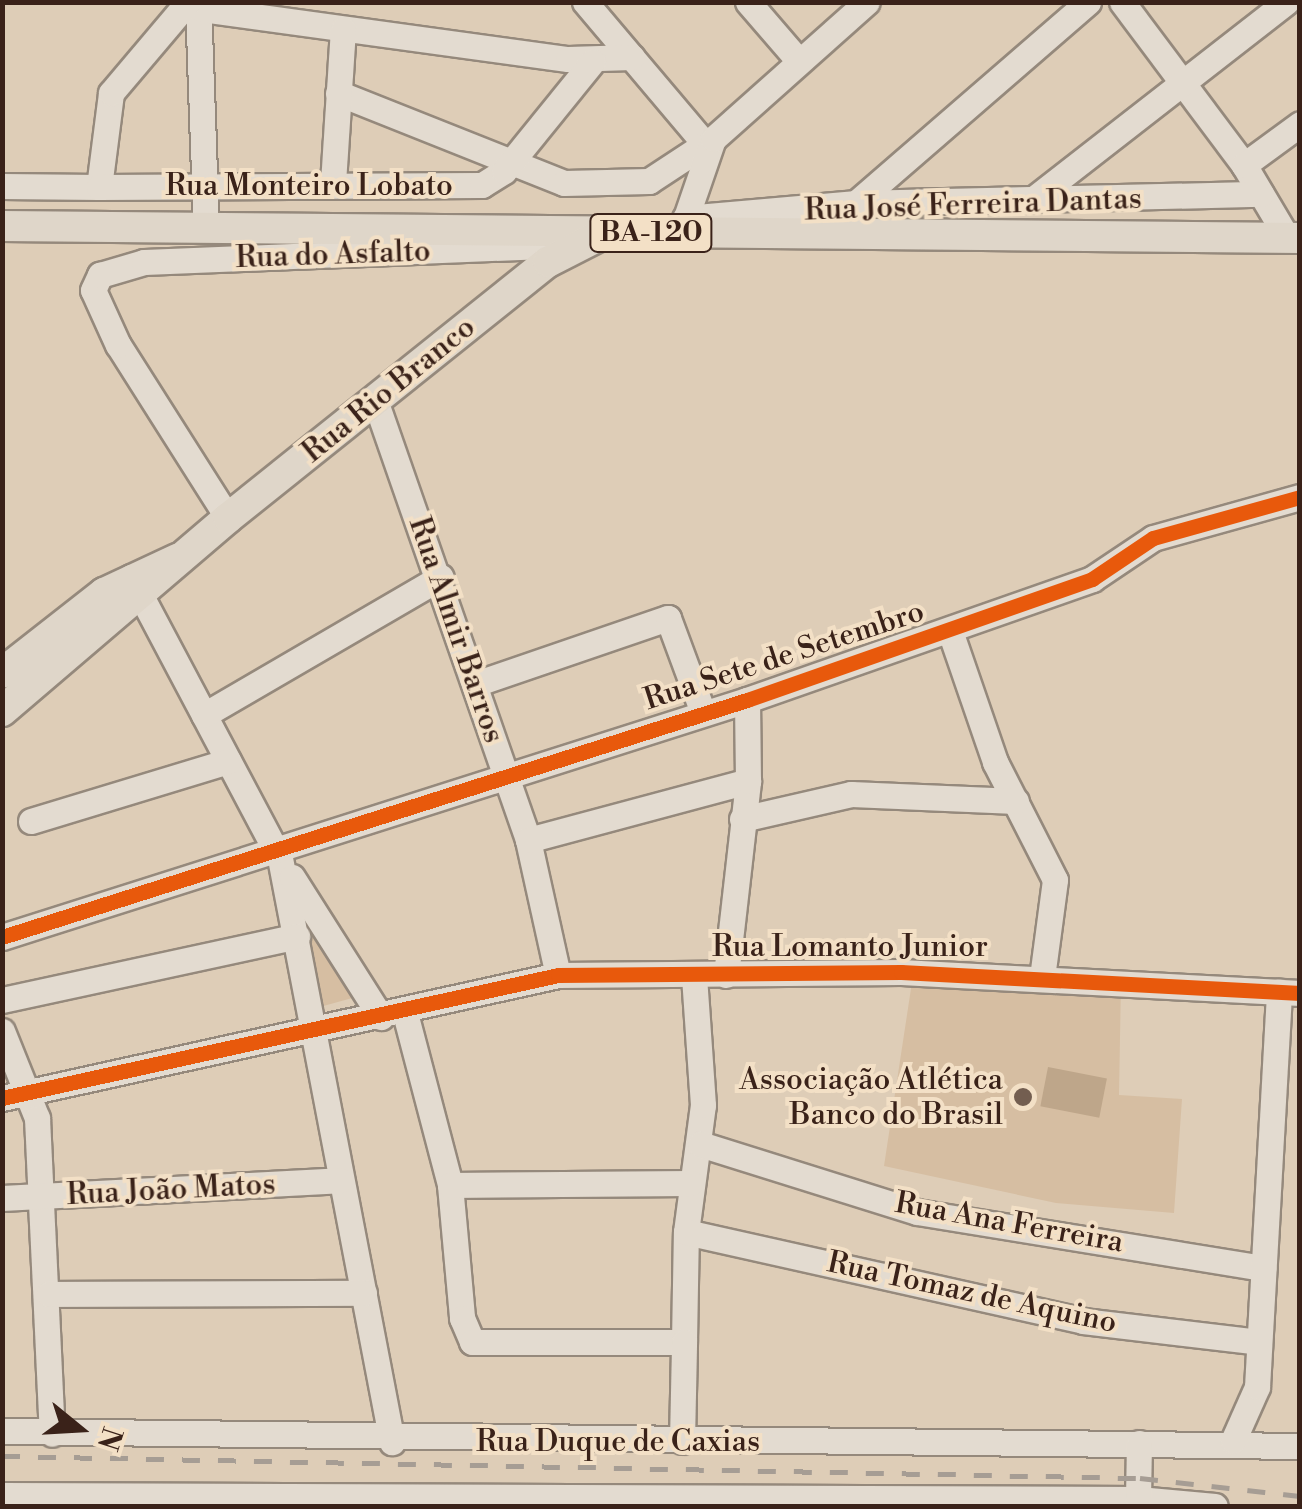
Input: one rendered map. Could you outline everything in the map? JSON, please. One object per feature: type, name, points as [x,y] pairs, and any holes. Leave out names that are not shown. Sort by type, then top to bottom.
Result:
[{"type":"main road","name":"BA-120","points":[[2,226],[608,234],[683,226],[1294,238]]},
{"type":"main road","name":"Rua Rio Branco","points":[[2,674],[177,558],[576,246],[608,234]]},
{"type":"main road","name":"Rua Rio Branco","points":[[2,712],[137,587]]},
{"type":"street","points":[[585,2],[709,142]]},
{"type":"street","points":[[748,2],[799,61]]},
{"type":"street","points":[[338,93],[564,183],[648,182],[709,142],[867,2]]},
{"type":"street","points":[[856,203],[1088,2]]},
{"type":"street","points":[[1122,2],[1294,238]]},
{"type":"street","points":[[1032,200],[1286,2]]},
{"type":"street","points":[[196,4],[343,29],[593,61],[632,57]]},
{"type":"street","points":[[196,4],[206,228]]},
{"type":"street","points":[[99,187],[110,93],[196,4]]},
{"type":"street","points":[[333,183],[343,29]]},
{"type":"street","name":"Rua Monteiro Lobato","points":[[2,186],[482,185],[511,163],[593,61]]},
{"type":"street","points":[[1244,165],[1300,124]]},
{"type":"street","points":[[683,226],[709,142]]},
{"type":"street","name":"Rua José Ferreira Dantas","points":[[683,226],[856,203],[1261,194]]},
{"type":"street","name":"Rua do Asfalto","points":[[228,518],[118,345],[95,279],[144,262],[576,246]]},
{"type":"street","name":"Rua Almir Barros","points":[[376,404],[441,577],[528,840],[558,976]]},
{"type":"street","name":"Rua Sete de Setembro","points":[[2,937],[278,855],[702,710],[748,700],[1092,579],[1154,538],[1300,497]]},
{"type":"street","points":[[204,716],[441,577]]},
{"type":"street","points":[[137,587],[278,855],[393,1015],[450,1185],[462,1318],[472,1342],[684,1342]]},
{"type":"street","points":[[475,684],[668,618],[702,710]]},
{"type":"street","points":[[950,631],[1016,801],[1055,880],[1042,977]]},
{"type":"street","points":[[726,975],[748,781],[748,700]]},
{"type":"street","points":[[31,820],[228,761]]},
{"type":"street","points":[[528,840],[748,781]]},
{"type":"street","points":[[742,819],[851,794],[1016,801]]},
{"type":"street","points":[[278,855],[298,936],[310,1033],[392,1442]]},
{"type":"street","points":[[2,1000],[298,936]]},
{"type":"street","points":[[682,1441],[686,1232],[690,1183],[700,1144],[694,974]]},
{"type":"street","name":"Rua Lomanto Junior","points":[[310,1033],[558,976],[1042,977],[1289,993]]},
{"type":"street","points":[[1233,1441],[1254,1403],[1289,993]]},
{"type":"street","points":[[2,1031],[29,1091],[43,1197],[52,1434]]},
{"type":"street","points":[[2,1098],[310,1033]]},
{"type":"street","name":"Rua Ana Ferreira","points":[[700,1144],[918,1212],[1264,1268]]},
{"type":"street","name":"Rua João Matos","points":[[2,1198],[340,1180]]},
{"type":"street","points":[[450,1185],[690,1183]]},
{"type":"street","name":"Rua Tomaz de Aquino","points":[[686,1232],[1083,1320],[1259,1342]]},
{"type":"street","points":[[48,1294],[364,1294]]},
{"type":"street","name":"Rua Duque de Caxias","points":[[2,1432],[392,1442],[1233,1441],[1300,1446]]},
{"type":"street","points":[[1138,1499],[1140,1443]]},
{"type":"street","points":[[2,1495],[45,1500],[401,1503],[1138,1499],[1216,1504]]},
{"type":"shaded area","points":[[298,905],[356,997],[316,1008]]},
{"type":"shaded area","name":"Associação Atlética Banco do Brasil","points":[[1121,981],[1119,1095],[1182,1099],[1174,1213],[1056,1203],[884,1166],[912,982]]},
{"type":"shaded area","points":[[1048,1067],[1107,1078],[1099,1118],[1040,1106]]},
{"type":"railway","points":[[2,1456],[1140,1478],[1300,1496]]},
{"type":"cycle path","points":[[2,937],[747,700],[1092,579],[1153,538],[1300,497]]},
{"type":"cycle path","points":[[2,1098],[558,975],[901,972],[1300,993]]},
{"type":"place","name":"Associação Atlética Banco do Brasil","points":[[1023,1097]]}]
